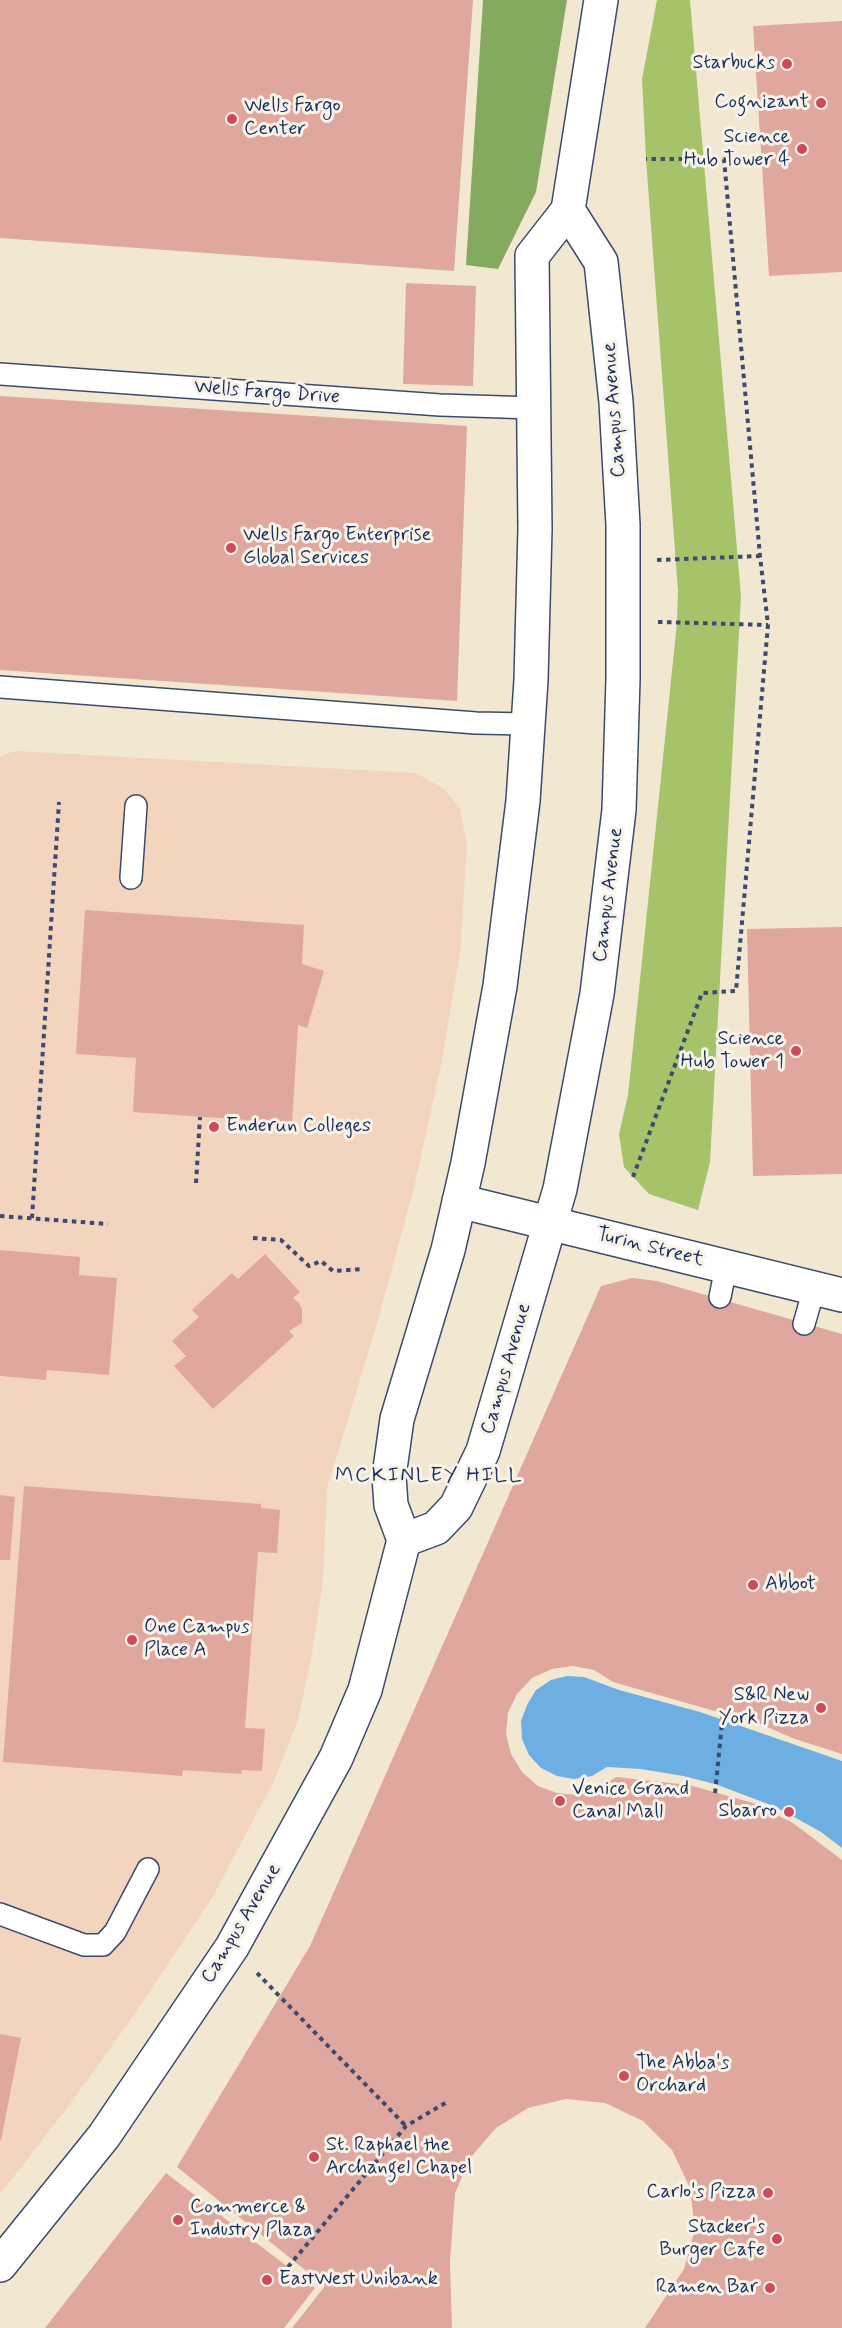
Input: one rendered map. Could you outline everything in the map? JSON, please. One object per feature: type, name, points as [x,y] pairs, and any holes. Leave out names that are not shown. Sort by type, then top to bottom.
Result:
[{"type":"street","points":[[404,1540],[391,1505],[389,1476],[397,1419],[448,1250],[459,1201],[500,986],[523,801],[535,529],[532,256],[568,210],[601,0]]},
{"type":"street","name":"Campus Avenue","points":[[0,2265],[104,2136],[232,1947],[336,1758],[365,1690],[404,1540],[436,1528],[456,1506],[483,1451],[560,1189],[597,994],[619,810],[623,621],[623,560],[616,402],[601,262],[568,210]]},
{"type":"street","name":"Turin Street","points":[[459,1201],[550,1224],[723,1282],[828,1292]]},
{"type":"lane","name":"Wells Fargo Drive","points":[[0,374],[440,405],[534,408]]},
{"type":"lane","points":[[0,687],[476,723],[528,724]]},
{"type":"lane","points":[[131,878],[136,807]]},
{"type":"lane","points":[[804,1324],[828,1292]]},
{"type":"lane","points":[[0,1914],[84,1945],[103,1945],[115,1932],[148,1869]]},
{"type":"path","points":[[633,1177],[702,993],[736,991],[768,625],[724,159],[645,159]]},
{"type":"path","points":[[623,560],[760,556]]},
{"type":"path","points":[[623,621],[768,625]]},
{"type":"path","points":[[32,1218],[59,802]]},
{"type":"path","points":[[196,1183],[200,1117]]},
{"type":"path","points":[[0,1216],[108,1224]]},
{"type":"path","points":[[253,1238],[280,1240],[309,1266],[321,1261],[333,1271],[364,1269]]},
{"type":"path","points":[[716,1793],[723,1713]]},
{"type":"path","points":[[232,1947],[406,2126]]},
{"type":"path","points":[[288,2267],[406,2126],[447,2102]]},
{"type":"shaded area","name":"Enderun Colleges","points":[[17,751],[416,773],[444,789],[460,808],[467,845],[460,954],[441,1065],[414,1188],[376,1327],[327,1488],[323,1581],[313,1648],[298,1720],[273,1783],[212,1898],[134,2015],[65,2111],[0,2194],[0,757]]},
{"type":"green space","points":[[483,0],[567,0],[536,192],[498,269],[466,265]]},
{"type":"green space","points":[[657,0],[690,0],[741,596],[710,1162],[698,1210],[649,1194],[624,1167],[619,1134],[628,1095],[677,623],[678,591],[642,79]]},
{"type":"water","points":[[567,1676],[584,1677],[619,1690],[700,1712],[842,1761],[842,1848],[821,1832],[776,1807],[715,1784],[641,1769],[607,1767],[592,1776],[574,1779],[557,1776],[541,1768],[529,1755],[522,1739],[521,1721],[536,1690],[551,1680]]},
{"type":"building","name":"Wells Fargo Center","points":[[0,0],[473,0],[454,271],[0,238]]},
{"type":"building","name":"Science Hub Tower 4","points":[[842,21],[842,272],[769,276],[753,26]]},
{"type":"building","points":[[406,283],[476,286],[473,386],[403,384]]},
{"type":"building","name":"Wells Fargo Enterprise Global Services","points":[[0,396],[467,426],[457,701],[0,670]]},
{"type":"building","points":[[85,910],[304,925],[302,964],[324,971],[307,1028],[298,1025],[292,1123],[133,1112],[136,1058],[76,1054]]},
{"type":"building","name":"Science Hub Tower 1","points":[[842,927],[842,1174],[753,1176],[747,929]]},
{"type":"building","points":[[0,1250],[80,1257],[79,1275],[117,1278],[109,1375],[47,1370],[46,1380],[0,1376]]},
{"type":"building","points":[[265,1254],[300,1292],[293,1298],[302,1309],[302,1323],[289,1331],[294,1336],[213,1409],[174,1366],[186,1356],[172,1341],[199,1317],[192,1310],[232,1273],[238,1279]]},
{"type":"building","name":"Venice Grand Canal Mall","points":[[632,1278],[657,1281],[842,1334],[842,1754],[795,1739],[760,1724],[613,1682],[594,1670],[573,1666],[552,1669],[532,1678],[517,1694],[508,1713],[506,1734],[511,1754],[522,1772],[538,1786],[557,1793],[578,1795],[599,1789],[616,1777],[689,1785],[753,1803],[793,1823],[842,1860],[842,2328],[645,2328],[684,2269],[695,2229],[690,2188],[672,2150],[643,2121],[605,2103],[566,2099],[528,2108],[496,2128],[470,2158],[455,2193],[450,2262],[452,2328],[292,2328],[325,2286],[177,2167],[310,1946],[601,1286]]},
{"type":"building","name":"One Campus Place A","points":[[24,1486],[261,1504],[261,1508],[280,1510],[277,1553],[258,1552],[245,1728],[265,1729],[262,1771],[242,1770],[241,1774],[183,1770],[182,1776],[3,1762]]},
{"type":"building","points":[[0,1495],[15,1497],[10,1560],[0,1560]]},
{"type":"building","points":[[0,2034],[21,2038],[1,2140],[0,2140]]},
{"type":"building","name":"Commerce & Industry Plaza","points":[[166,2173],[315,2288],[284,2328],[45,2328]]},
{"type":"place","name":"Starbucks","points":[[787,64]]},
{"type":"place","name":"Cognizant","points":[[821,103]]},
{"type":"place","name":"Wells Fargo Center","points":[[232,119]]},
{"type":"place","name":"Science Hub Tower 4","points":[[802,149]]},
{"type":"place","name":"Wells Fargo Enterprise Global Services","points":[[231,548]]},
{"type":"place","name":"Science Hub Tower 1","points":[[796,1051]]},
{"type":"place","name":"Enderun Colleges","points":[[214,1127]]},
{"type":"place","name":"Abbot","points":[[753,1585]]},
{"type":"place","name":"One Campus Place A","points":[[132,1640]]},
{"type":"place","name":"S&R New York Pizza","points":[[821,1708]]},
{"type":"place","name":"Venice Grand Canal Mall","points":[[560,1801]]},
{"type":"place","name":"Sbarro","points":[[789,1812]]},
{"type":"place","name":"The Abba's Orchard","points":[[624,2076]]},
{"type":"place","name":"St. Raphael the Archangel Chapel","points":[[314,2157]]},
{"type":"place","name":"Carlo's Pizza","points":[[768,2193]]},
{"type":"place","name":"Commerce & Industry Plaza","points":[[178,2220]]},
{"type":"place","name":"Stacker's Burger Cafe","points":[[777,2239]]},
{"type":"place","name":"EastWest Unibank","points":[[267,2280]]},
{"type":"place","name":"Ramen Bar","points":[[770,2288]]},
{"type":"district","name":"MCKINLEY HILL","points":[[429,1477]]}]
